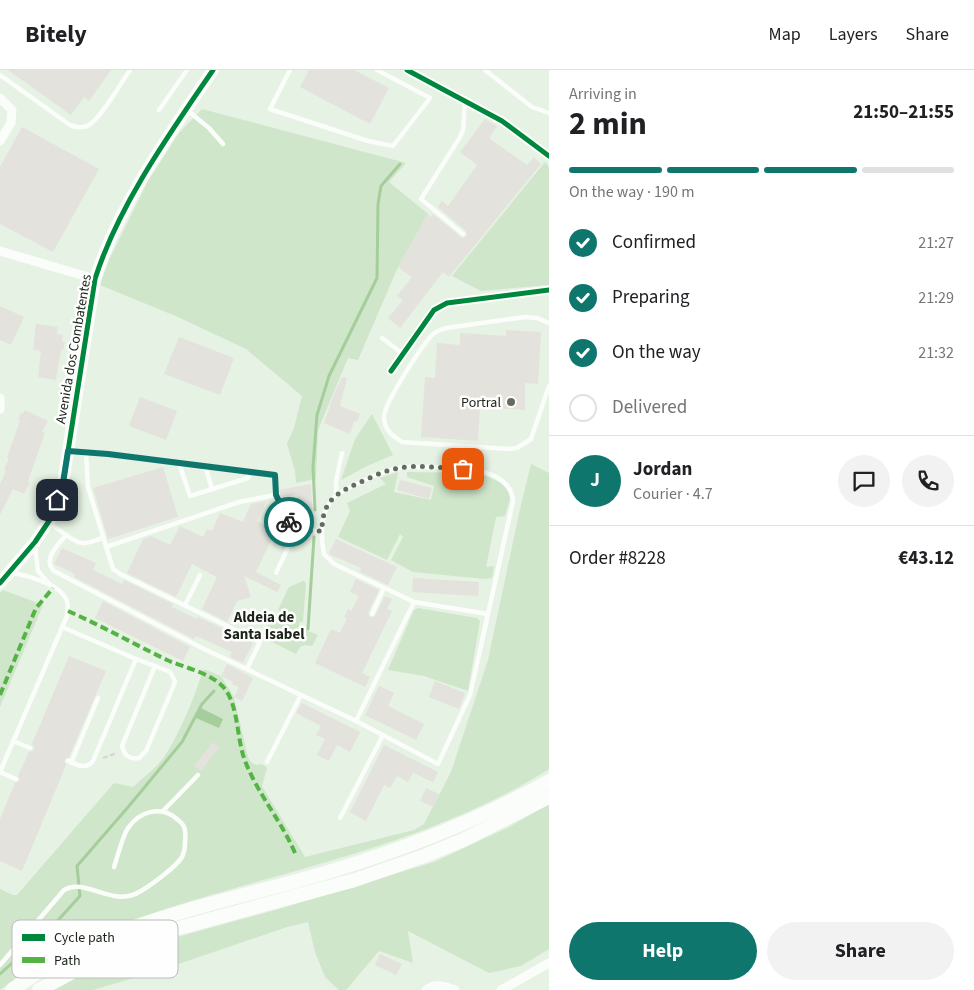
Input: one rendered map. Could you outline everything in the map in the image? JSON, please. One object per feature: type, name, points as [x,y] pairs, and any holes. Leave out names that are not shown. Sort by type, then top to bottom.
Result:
[{"type":"main road","points":[[155,920],[376,858],[442,834],[506,804],[549,781]]},
{"type":"main road","points":[[178,927],[355,880],[424,856],[462,841],[549,797]]},
{"type":"main road","points":[[12,990],[31,978]]},
{"type":"main road","points":[[40,990],[62,978]]},
{"type":"street","name":"Avenida dos Combatentes","points":[[4,578],[35,542],[48,523],[63,483],[95,279],[110,239],[162,148],[213,70]]},
{"type":"street","points":[[407,70],[514,128],[549,156]]},
{"type":"street","points":[[0,98],[12,110],[11,123],[0,141]]},
{"type":"street","points":[[0,251],[95,279]]},
{"type":"street","points":[[391,370],[434,310],[440,306],[447,303],[549,290]]},
{"type":"street","points":[[0,398],[0,409]]},
{"type":"street","points":[[501,990],[549,963]]},
{"type":"street","points":[[427,989],[441,986],[455,990]]},
{"type":"lane","points":[[0,75],[70,125],[82,128],[95,120],[130,70]]},
{"type":"lane","points":[[158,110],[187,70]]},
{"type":"lane","points":[[290,70],[270,109],[368,141],[393,146],[430,98],[376,70]]},
{"type":"lane","points":[[485,70],[532,107],[549,113]]},
{"type":"lane","points":[[463,234],[421,199],[460,137],[463,130],[465,101]]},
{"type":"lane","points":[[186,110],[209,128],[223,144]]},
{"type":"lane","points":[[549,323],[537,318],[526,317],[454,326],[439,330],[430,338],[390,398],[384,410],[383,420],[392,436],[402,442],[518,448],[530,439],[549,386]]},
{"type":"lane","points":[[382,338],[403,354]]},
{"type":"lane","points":[[68,451],[275,475],[276,495],[293,531],[293,537],[276,572]]},
{"type":"lane","points":[[336,494],[336,481],[342,452]]},
{"type":"lane","points":[[86,453],[88,488],[103,538],[116,572],[260,642],[247,669]]},
{"type":"lane","points":[[179,463],[190,496],[248,478],[248,472]]},
{"type":"lane","points":[[205,466],[212,489]]},
{"type":"lane","points":[[66,535],[50,556],[50,565],[54,571],[202,648],[356,721],[438,764],[470,695],[488,614],[513,501],[510,488],[505,482],[491,474],[475,470],[406,467],[382,473],[336,494],[326,506],[322,520],[322,531],[324,554],[330,561],[414,602],[488,614]]},
{"type":"lane","points":[[106,547],[239,502],[276,495]]},
{"type":"lane","points":[[48,523],[76,543],[82,544],[103,538]]},
{"type":"lane","points":[[293,531],[322,531]]},
{"type":"lane","points":[[35,542],[35,558],[38,571],[53,588]]},
{"type":"lane","points":[[4,578],[24,574],[62,592],[67,599],[68,611],[0,772],[16,779]]},
{"type":"lane","points":[[185,606],[200,575]]},
{"type":"lane","points":[[372,614],[384,588]]},
{"type":"lane","points":[[356,721],[414,602]]},
{"type":"lane","points":[[62,627],[170,672],[175,681],[143,755],[135,759],[130,758],[123,751],[122,746],[155,666]]},
{"type":"lane","points":[[98,698],[69,762],[82,767],[87,766],[93,761],[136,659]]},
{"type":"lane","points":[[267,762],[301,695]]},
{"type":"lane","points":[[340,818],[383,735]]},
{"type":"lane","points":[[13,741],[30,748]]},
{"type":"lane","points":[[163,811],[198,775]]},
{"type":"lane","points":[[38,920],[64,890],[79,887],[123,898],[141,891],[178,862],[185,849],[185,830],[182,823],[174,816],[158,810],[142,816],[127,829],[114,867]]},
{"type":"lane","points":[[0,965],[12,951]]},
{"type":"path","points":[[93,761],[123,751]]},
{"type":"shaded area","points":[[202,109],[406,163],[389,182],[428,214],[398,267],[358,360],[348,358],[318,430],[316,479],[296,483],[295,471],[287,444],[294,428],[302,396],[246,349],[178,317],[100,285],[109,260],[148,181],[179,133]]},
{"type":"shaded area","points":[[545,162],[549,167],[549,285],[481,291],[452,276]]},
{"type":"shaded area","points":[[372,414],[393,455],[341,480],[355,439]]},
{"type":"shaded area","points":[[531,464],[549,473],[549,769],[513,790],[439,824],[361,851],[133,920],[12,920],[12,978],[17,978],[0,990],[0,889],[17,895],[114,783],[133,787],[157,765],[164,757],[181,727],[203,669],[221,676],[234,697],[248,757],[254,764],[262,764],[267,768],[262,786],[305,857],[414,830],[424,824],[451,772],[488,660]]},
{"type":"shaded area","points":[[398,472],[394,492],[431,500],[434,486],[407,477],[407,472],[475,473],[496,481],[505,487],[510,497],[505,516],[496,517],[486,567],[494,566],[492,578],[485,579],[413,572],[391,560],[403,537],[400,534],[387,560],[338,537],[350,511],[347,503],[386,484],[380,478]]},
{"type":"shaded area","points":[[303,581],[306,583],[303,621],[299,623],[299,627],[318,635],[312,646],[302,646],[296,654],[262,637],[273,614],[287,619],[288,614],[278,610],[289,587]]},
{"type":"shaded area","points":[[3,590],[43,605],[0,707],[0,593]]},
{"type":"shaded area","points":[[418,608],[477,618],[480,621],[468,691],[424,676],[388,670],[414,610]]},
{"type":"shaded area","points":[[201,708],[223,719],[219,728],[196,718]]},
{"type":"shaded area","points":[[549,804],[549,949],[521,966],[489,973],[408,931],[413,963],[379,951],[346,990],[339,990],[325,977],[315,952],[308,922],[287,927],[178,964],[178,937],[434,862],[509,827]]},
{"type":"shaded area","points":[[76,978],[133,978],[93,990],[54,990]]},
{"type":"building","points":[[8,70],[111,70],[89,101],[84,97],[71,115]]},
{"type":"building","points":[[309,70],[354,70],[389,88],[370,124],[300,87]]},
{"type":"building","points":[[485,119],[497,126],[489,138],[527,165],[534,157],[541,164],[449,277],[443,272],[400,328],[388,318],[403,300],[397,296],[412,277],[398,267],[428,214],[431,217],[433,214],[461,237],[464,238],[467,235],[466,231],[438,207],[442,201],[448,206],[477,165],[460,152]]},
{"type":"building","points":[[22,127],[99,169],[53,252],[0,224],[0,167]]},
{"type":"building","points":[[0,306],[24,317],[11,345],[0,340]]},
{"type":"building","points":[[36,324],[58,327],[57,334],[63,335],[62,342],[65,342],[63,350],[61,350],[56,380],[38,377],[41,351],[33,350]]},
{"type":"building","points":[[506,330],[541,332],[538,384],[525,383],[525,410],[480,407],[478,441],[421,437],[425,377],[435,378],[437,343],[460,345],[460,333],[506,336]]},
{"type":"building","points":[[179,337],[234,358],[220,395],[164,374]]},
{"type":"building","points":[[342,377],[347,378],[340,406],[360,414],[357,422],[354,421],[350,434],[324,423]]},
{"type":"building","points":[[140,397],[177,411],[166,440],[129,426]]},
{"type":"building","points":[[25,410],[48,421],[42,432],[45,433],[28,481],[30,482],[24,494],[13,489],[0,515],[0,484],[6,471],[4,470],[9,458],[7,457],[20,421],[18,420],[21,413],[23,414]]},
{"type":"building","points":[[163,467],[178,517],[108,539],[93,488]]},
{"type":"building","points":[[400,480],[432,488],[429,499],[397,490]]},
{"type":"building","points":[[311,484],[313,523],[298,523],[297,495],[281,497],[279,490]]},
{"type":"building","points":[[266,501],[257,521],[276,530],[256,572],[281,585],[277,592],[244,576],[251,597],[237,601],[227,622],[202,609],[217,577],[192,564],[176,597],[127,573],[143,539],[151,536],[170,545],[180,526],[203,537],[207,529],[212,531],[220,513],[243,522],[251,504]]},
{"type":"building","points":[[336,539],[397,567],[388,585],[360,572],[361,568],[331,555],[329,553]]},
{"type":"building","points":[[62,548],[96,563],[93,570],[122,584],[124,580],[173,604],[172,607],[226,630],[224,633],[242,642],[243,638],[253,643],[243,663],[230,657],[232,652],[196,636],[194,639],[74,577],[75,574],[54,564]]},
{"type":"building","points":[[413,578],[479,582],[478,596],[412,592]]},
{"type":"building","points":[[356,579],[379,590],[368,613],[370,617],[375,616],[385,596],[392,599],[387,609],[392,611],[362,673],[370,677],[365,687],[315,663],[331,629],[340,633],[347,618],[344,617],[348,609],[351,611],[359,596],[350,592]]},
{"type":"building","points":[[103,601],[190,647],[183,661],[95,618]]},
{"type":"building","points":[[69,656],[106,671],[69,757],[64,760],[66,765],[22,871],[0,861],[0,819],[15,783],[20,780],[18,776],[29,752],[34,750],[32,744]]},
{"type":"building","points":[[227,664],[253,678],[242,701],[234,697],[239,687],[221,676]]},
{"type":"building","points":[[435,681],[465,693],[459,709],[429,697]]},
{"type":"building","points":[[379,686],[394,693],[388,706],[424,724],[416,740],[365,715]]},
{"type":"building","points":[[302,703],[360,732],[350,752],[337,745],[329,761],[317,755],[325,739],[316,735],[321,726],[296,713]]},
{"type":"building","points":[[213,742],[219,747],[201,771],[194,766]]},
{"type":"building","points":[[384,745],[438,772],[433,782],[413,773],[408,782],[397,776],[390,788],[384,785],[366,821],[350,812]]},
{"type":"building","points":[[426,788],[439,794],[433,807],[420,801]]},
{"type":"building","points":[[380,954],[402,964],[396,975],[375,965]]},
{"type":"waterway","points":[[315,510],[313,467],[317,415],[329,376],[377,278],[378,204],[381,186],[400,164]]},
{"type":"waterway","points":[[308,629],[314,537]]},
{"type":"waterway","points":[[58,920],[80,896],[77,866],[182,742],[202,704],[214,691]]},
{"type":"waterway","points":[[0,974],[12,963]]},
{"type":"marked path","points":[[0,695],[36,608],[53,588]]},
{"type":"marked path","points":[[68,611],[167,660],[206,675],[220,683],[232,704],[244,758],[249,770],[295,853]]},
{"type":"cycle path","points":[[0,583],[35,542],[51,518],[63,483],[95,279],[105,252],[117,224],[146,171],[213,70]]},
{"type":"cycle path","points":[[407,70],[502,121],[549,156]]},
{"type":"cycle path","points":[[391,371],[434,310],[447,303],[549,290]]},
{"type":"way so far","points":[[289,522],[293,531],[322,531],[322,520],[326,506],[336,494],[393,469],[406,467],[463,469]]},
{"type":"place","name":"Portral","points":[[511,402]]},
{"type":"district","name":"Aldeia de Santa Isabel","points":[[264,626]]},
{"type":"route","points":[[57,500],[63,483],[68,451],[108,454],[275,475],[276,495],[289,522]]}]
